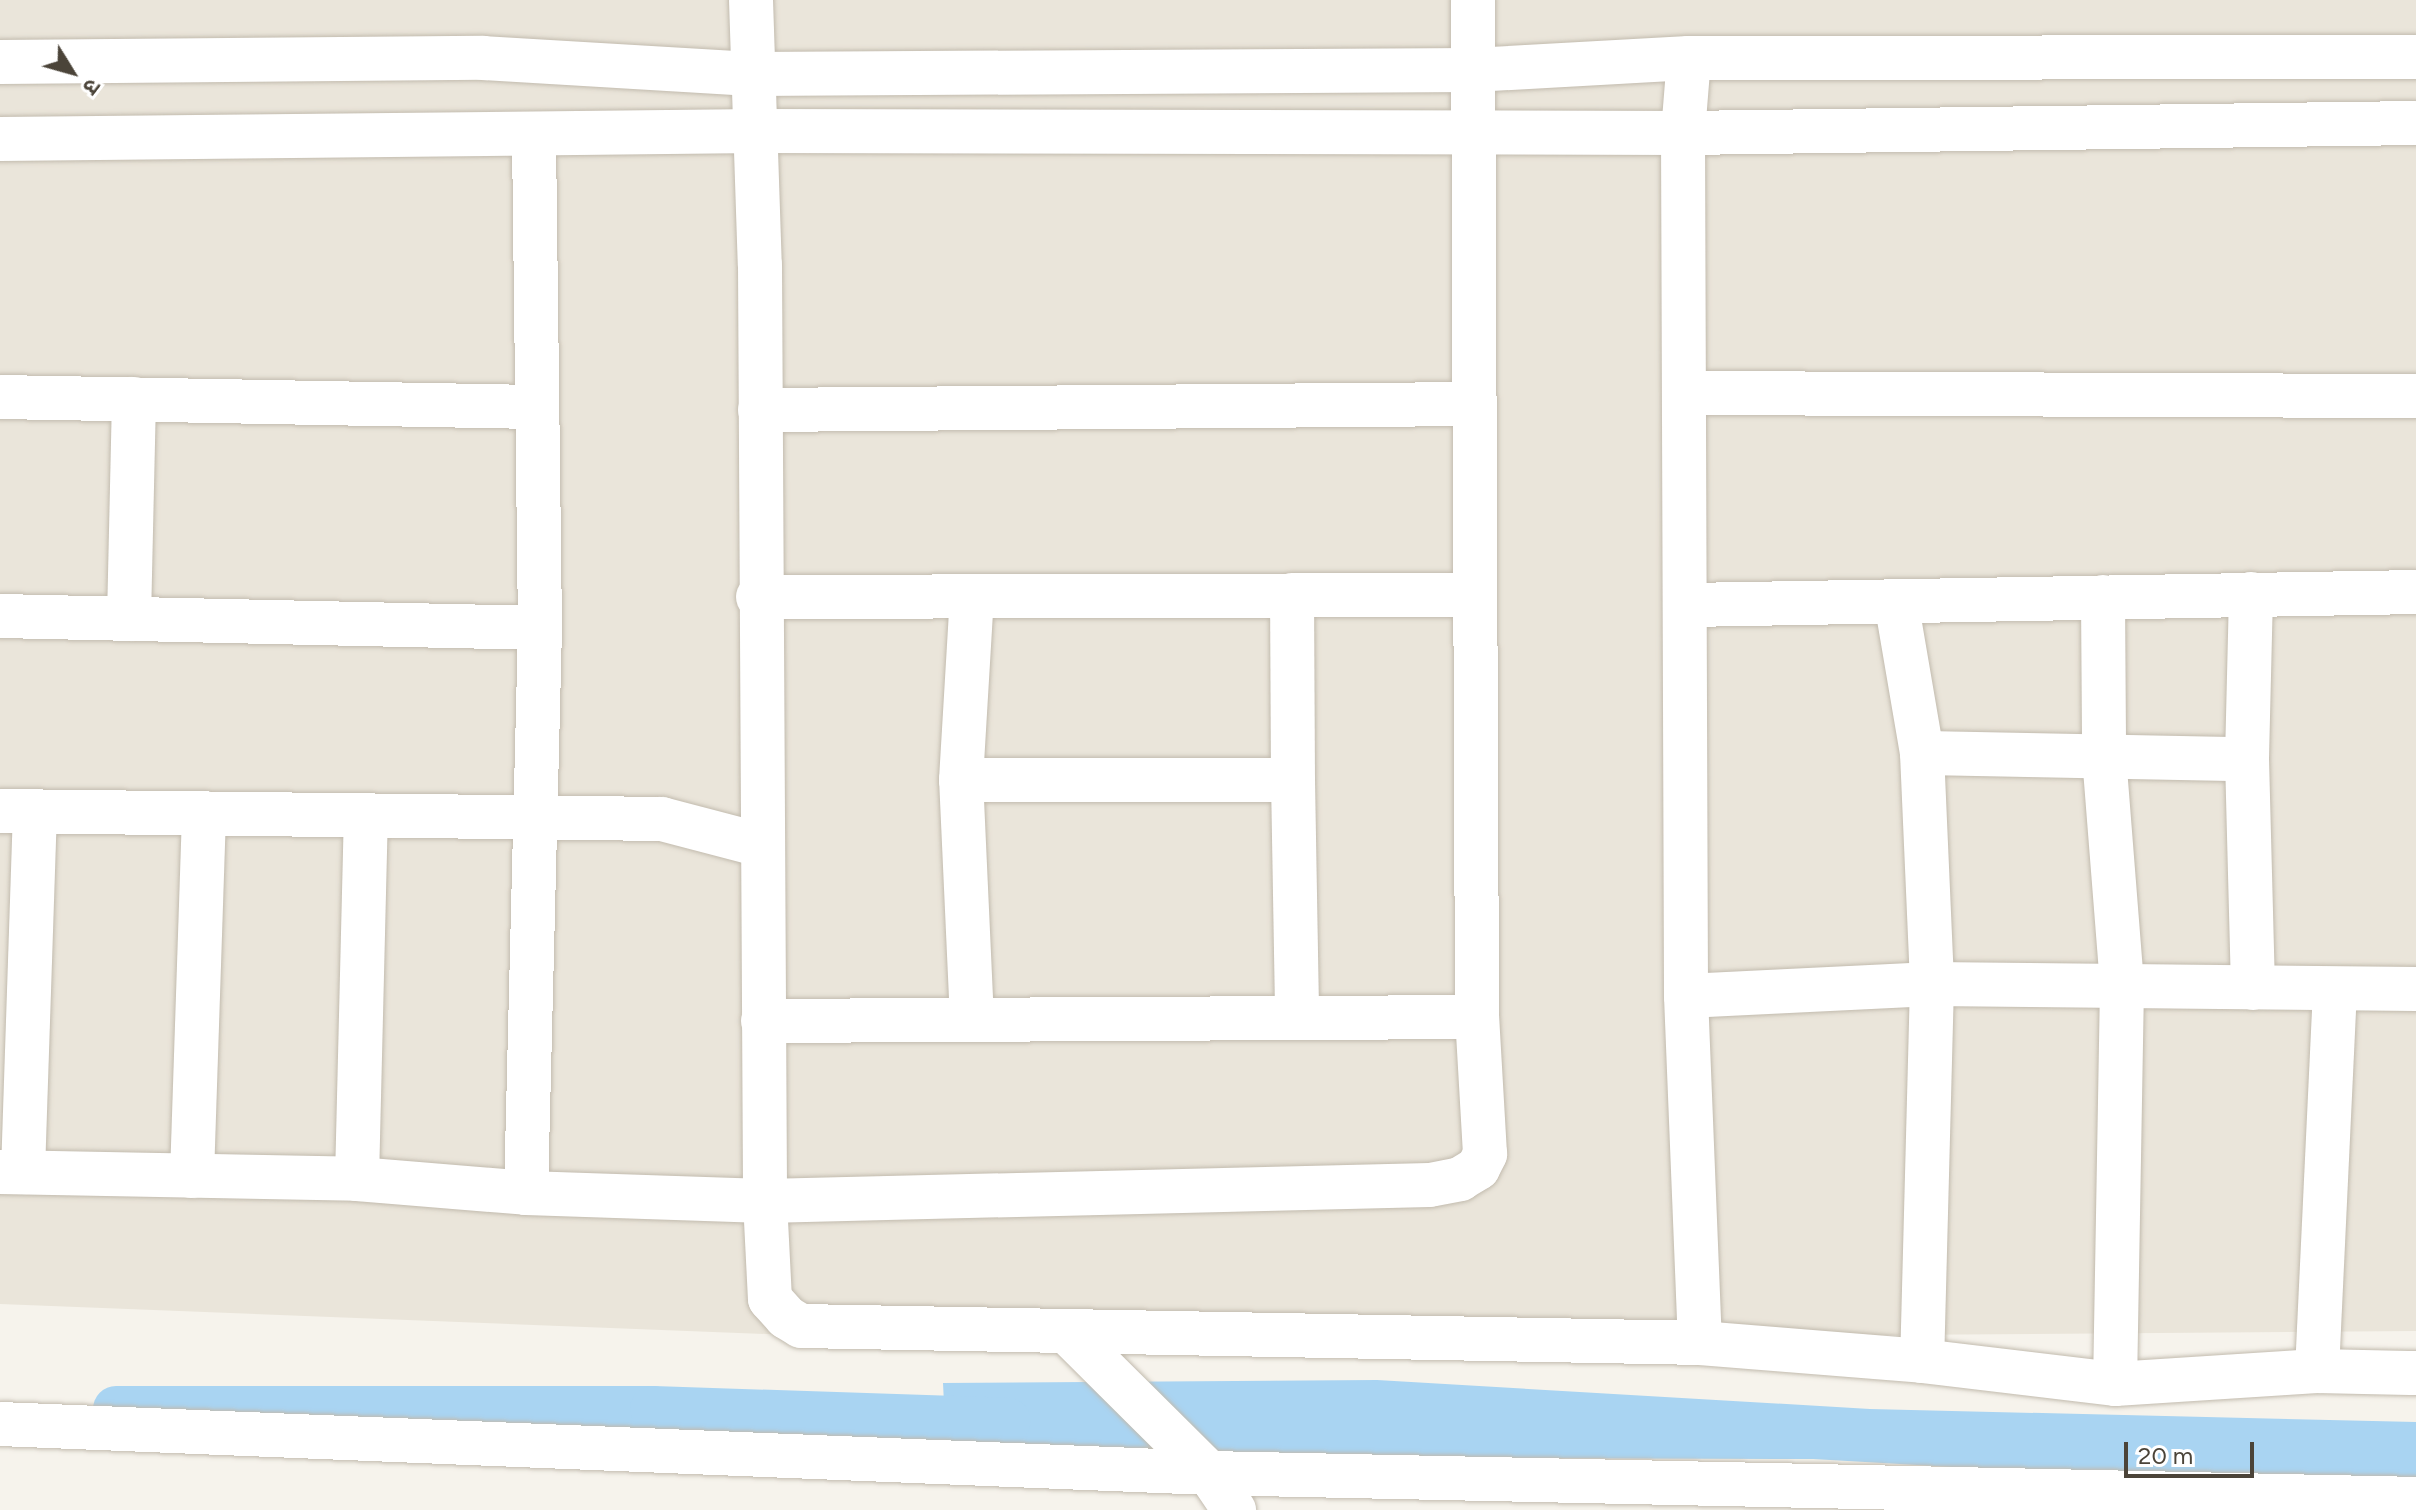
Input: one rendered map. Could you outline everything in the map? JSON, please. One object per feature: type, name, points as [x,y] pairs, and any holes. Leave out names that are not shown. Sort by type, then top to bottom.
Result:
[{"type":"street","points":[[751,0],[752,74],[758,131],[758,597],[765,1201],[770,1299],[801,1326],[1700,1343],[1922,1361],[2115,1384],[2317,1371],[2416,1373]]},
{"type":"street","points":[[761,845],[662,819],[17,811],[12,1172],[357,1179],[526,1193],[765,1201],[1430,1185],[1460,1179],[1478,1168],[1485,1154],[1477,1017],[1473,0]]},
{"type":"street","points":[[0,62],[483,58],[752,74],[1473,70],[1689,58],[2416,57]]},
{"type":"street","points":[[1689,58],[1683,133],[1688,605],[1686,996],[1700,1343]]},
{"type":"street","points":[[0,139],[534,137],[758,131],[1473,130],[1683,133],[2416,123]]},
{"type":"street","points":[[526,1193],[540,628],[534,137]]},
{"type":"street","points":[[1685,393],[2416,396]]},
{"type":"street","points":[[0,397],[536,407]]},
{"type":"street","points":[[129,619],[134,399]]},
{"type":"street","points":[[760,410],[1475,404]]},
{"type":"street","points":[[1688,605],[2416,592]]},
{"type":"street","points":[[2251,594],[2247,759],[2253,988]]},
{"type":"street","points":[[1292,595],[1297,1018]]},
{"type":"street","points":[[758,597],[1475,595]]},
{"type":"street","points":[[972,597],[961,780],[972,1020]]},
{"type":"street","points":[[2103,597],[2104,756],[2122,986],[2115,1384]]},
{"type":"street","points":[[1896,601],[1922,753],[1932,984],[1922,1361]]},
{"type":"street","points":[[0,616],[540,628]]},
{"type":"street","points":[[1922,753],[2247,759]]},
{"type":"street","points":[[961,780],[1293,780]]},
{"type":"street","points":[[192,1176],[204,813]]},
{"type":"street","points":[[357,1179],[366,815]]},
{"type":"street","points":[[1686,996],[1932,984],[2416,989]]},
{"type":"street","points":[[2317,1371],[2335,989]]},
{"type":"street","points":[[763,1021],[1477,1017]]},
{"type":"street","points":[[1066,1331],[1195,1459],[1234,1510]]},
{"type":"street","points":[[0,1424],[2416,1499]]},
{"type":"shaded area","points":[[0,0],[2416,0],[2416,1331],[971,1342],[0,1304]]},
{"type":"water","points":[[1377,1380],[1870,1409],[2416,1422],[2416,1486],[2248,1484],[1813,1459],[1390,1458],[946,1446],[943,1383]]},
{"type":"waterway","points":[[116,1409],[653,1409],[1008,1421]]}]
